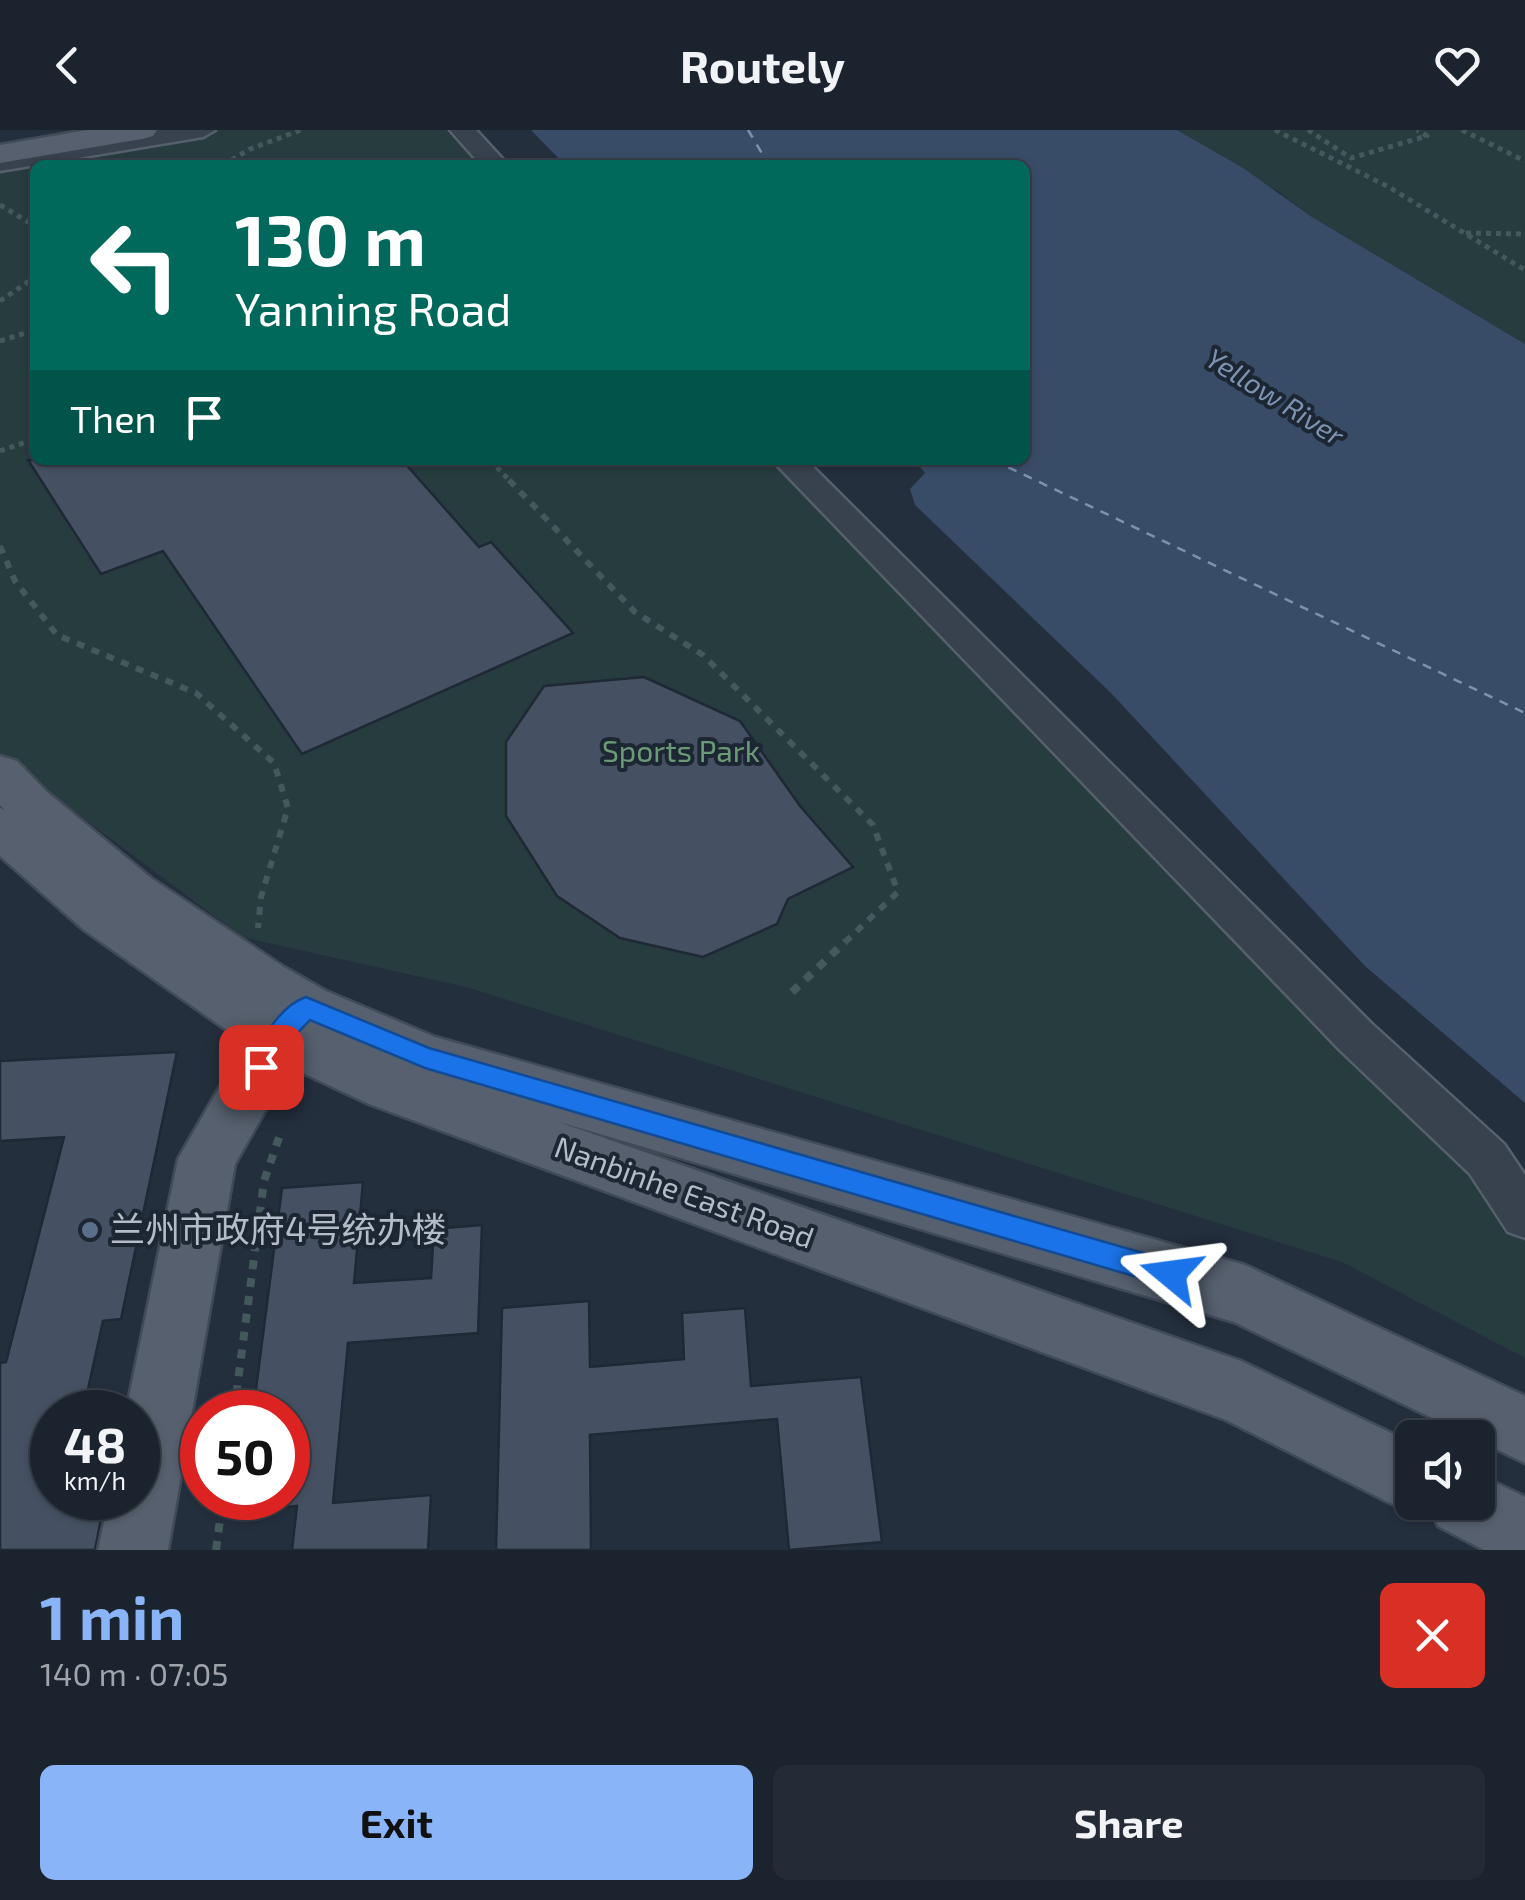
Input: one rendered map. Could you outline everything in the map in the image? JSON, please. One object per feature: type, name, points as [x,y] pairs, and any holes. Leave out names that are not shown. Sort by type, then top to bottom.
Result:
[{"type":"main road","points":[[0,141],[63,130]]},
{"type":"main road","points":[[0,154],[142,130]]},
{"type":"main road","name":"Nanbinhe East Road","points":[[0,774],[30,805],[134,892],[390,1087],[1242,1394],[1395,1470]]},
{"type":"main road","name":"Nanbinhe East Road","points":[[0,827],[102,916],[284,1009],[425,1058],[1245,1296],[1525,1430]]},
{"type":"main road","points":[[133,1550],[207,1159],[284,1009]]},
{"type":"main road","points":[[1495,1519],[1525,1534]]},
{"type":"street","points":[[0,164],[203,130]]},
{"type":"street","points":[[462,130],[490,160]]},
{"type":"street","points":[[793,465],[1342,1023],[1487,1159],[1525,1216]]},
{"type":"path","points":[[231,160],[302,130]]},
{"type":"path","points":[[1275,130],[1376,180],[1525,270]]},
{"type":"path","points":[[1308,130],[1376,180]]},
{"type":"path","points":[[1351,158],[1427,136],[1416,130]]},
{"type":"path","points":[[1462,130],[1525,161]]},
{"type":"path","points":[[0,205],[30,223]]},
{"type":"path","points":[[1462,233],[1525,234]]},
{"type":"path","points":[[0,301],[30,280]]},
{"type":"path","points":[[0,341],[30,332]]},
{"type":"path","points":[[0,451],[30,441]]},
{"type":"path","points":[[495,465],[636,612],[703,654],[872,825],[898,892],[792,992]]},
{"type":"path","points":[[0,546],[15,581],[57,635],[196,693],[274,763],[288,808],[262,897],[257,942],[284,1009]]},
{"type":"path","points":[[237,1390],[264,1181],[283,1124]]},
{"type":"path","points":[[216,1550],[220,1520]]},
{"type":"green space","name":"Sports Park","points":[[155,130],[473,130],[503,160],[30,160],[30,465],[809,465],[1525,1197],[1525,1358],[1342,1262],[466,987],[242,937],[0,756],[0,156]]},
{"type":"green space","points":[[1177,130],[1525,130],[1525,344],[1312,217],[1278,191]]},
{"type":"water","name":"Yellow River","points":[[531,130],[1177,130],[1243,168],[1312,217],[1525,344],[1525,1103],[1365,966],[1111,693],[915,505],[910,489],[925,473],[919,465],[1030,465],[1030,160],[560,160]]},
{"type":"building","points":[[31,465],[406,465],[479,547],[491,542],[573,633],[302,754],[163,551],[101,574]]},
{"type":"building","points":[[644,677],[740,721],[800,806],[853,867],[788,899],[777,924],[703,957],[620,938],[557,896],[506,816],[506,742],[544,686]]},
{"type":"building","name":"兰州市政府4号统办楼","points":[[177,1052],[121,1319],[103,1321],[88,1390],[30,1390],[30,1520],[101,1520],[95,1550],[0,1550],[0,1363],[6,1362],[64,1137],[0,1141],[0,1061]]},
{"type":"building","points":[[363,1182],[354,1283],[431,1278],[434,1229],[482,1225],[478,1333],[348,1343],[333,1503],[431,1495],[428,1550],[292,1550],[295,1520],[310,1520],[310,1390],[256,1390],[282,1188]]},
{"type":"building","points":[[589,1301],[590,1367],[684,1359],[682,1313],[745,1308],[751,1386],[861,1377],[882,1542],[789,1550],[777,1419],[590,1435],[591,1550],[496,1550],[502,1308]]},
{"type":"ferry route","points":[[748,130],[766,160]]},
{"type":"ferry route","points":[[1004,465],[1525,713]]},
{"type":"place","name":"兰州市政府4号统办楼","points":[[90,1230]]},
{"type":"route","points":[[261,1067],[279,1036],[306,1008],[425,1058],[1171,1274]]}]
